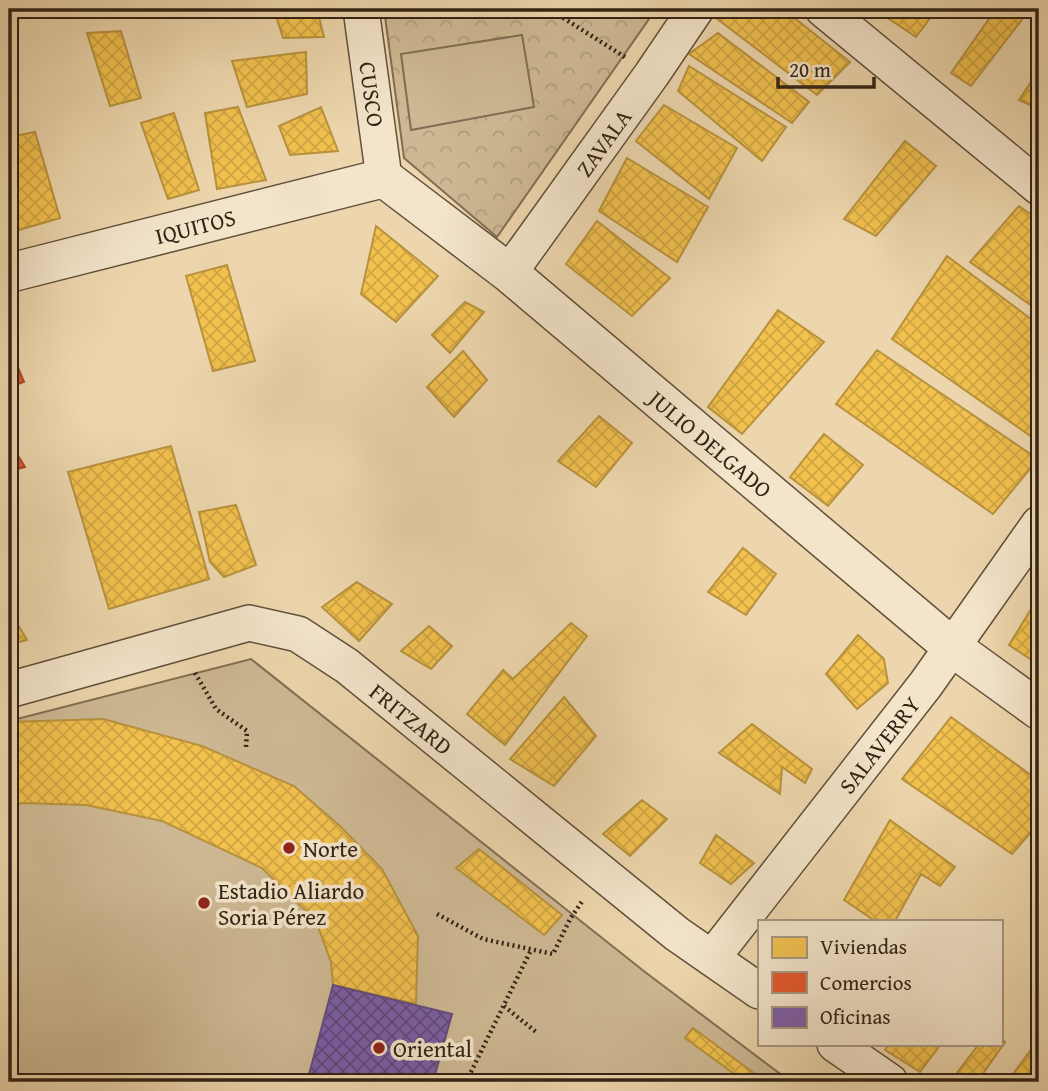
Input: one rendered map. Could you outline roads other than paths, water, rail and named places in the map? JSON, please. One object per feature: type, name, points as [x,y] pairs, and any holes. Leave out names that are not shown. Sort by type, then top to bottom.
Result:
[{"type":"street","name":"CUSCO","points":[[361,9],[384,178]]},
{"type":"street","name":"ZAVALA","points":[[509,273],[696,9]]},
{"type":"street","points":[[823,9],[1039,187]]},
{"type":"street","name":"IQUITOS","points":[[9,273],[384,178]]},
{"type":"street","name":"JULIO DELGADO","points":[[384,178],[509,273],[952,647],[1039,710]]},
{"type":"street","name":"SALAVERRY","points":[[712,958],[952,647],[1039,524]]},
{"type":"street","name":"FRITZARD","points":[[9,690],[249,623],[298,634],[347,666],[677,934],[758,990]]},
{"type":"street","points":[[838,1046],[890,1082]]},
{"type":"place","name":"Norte","points":[[289,848]]},
{"type":"place","name":"Estadio Aliardo Soria Pérez","points":[[204,903]]},
{"type":"place","name":"Oriental","points":[[379,1048]]}]
